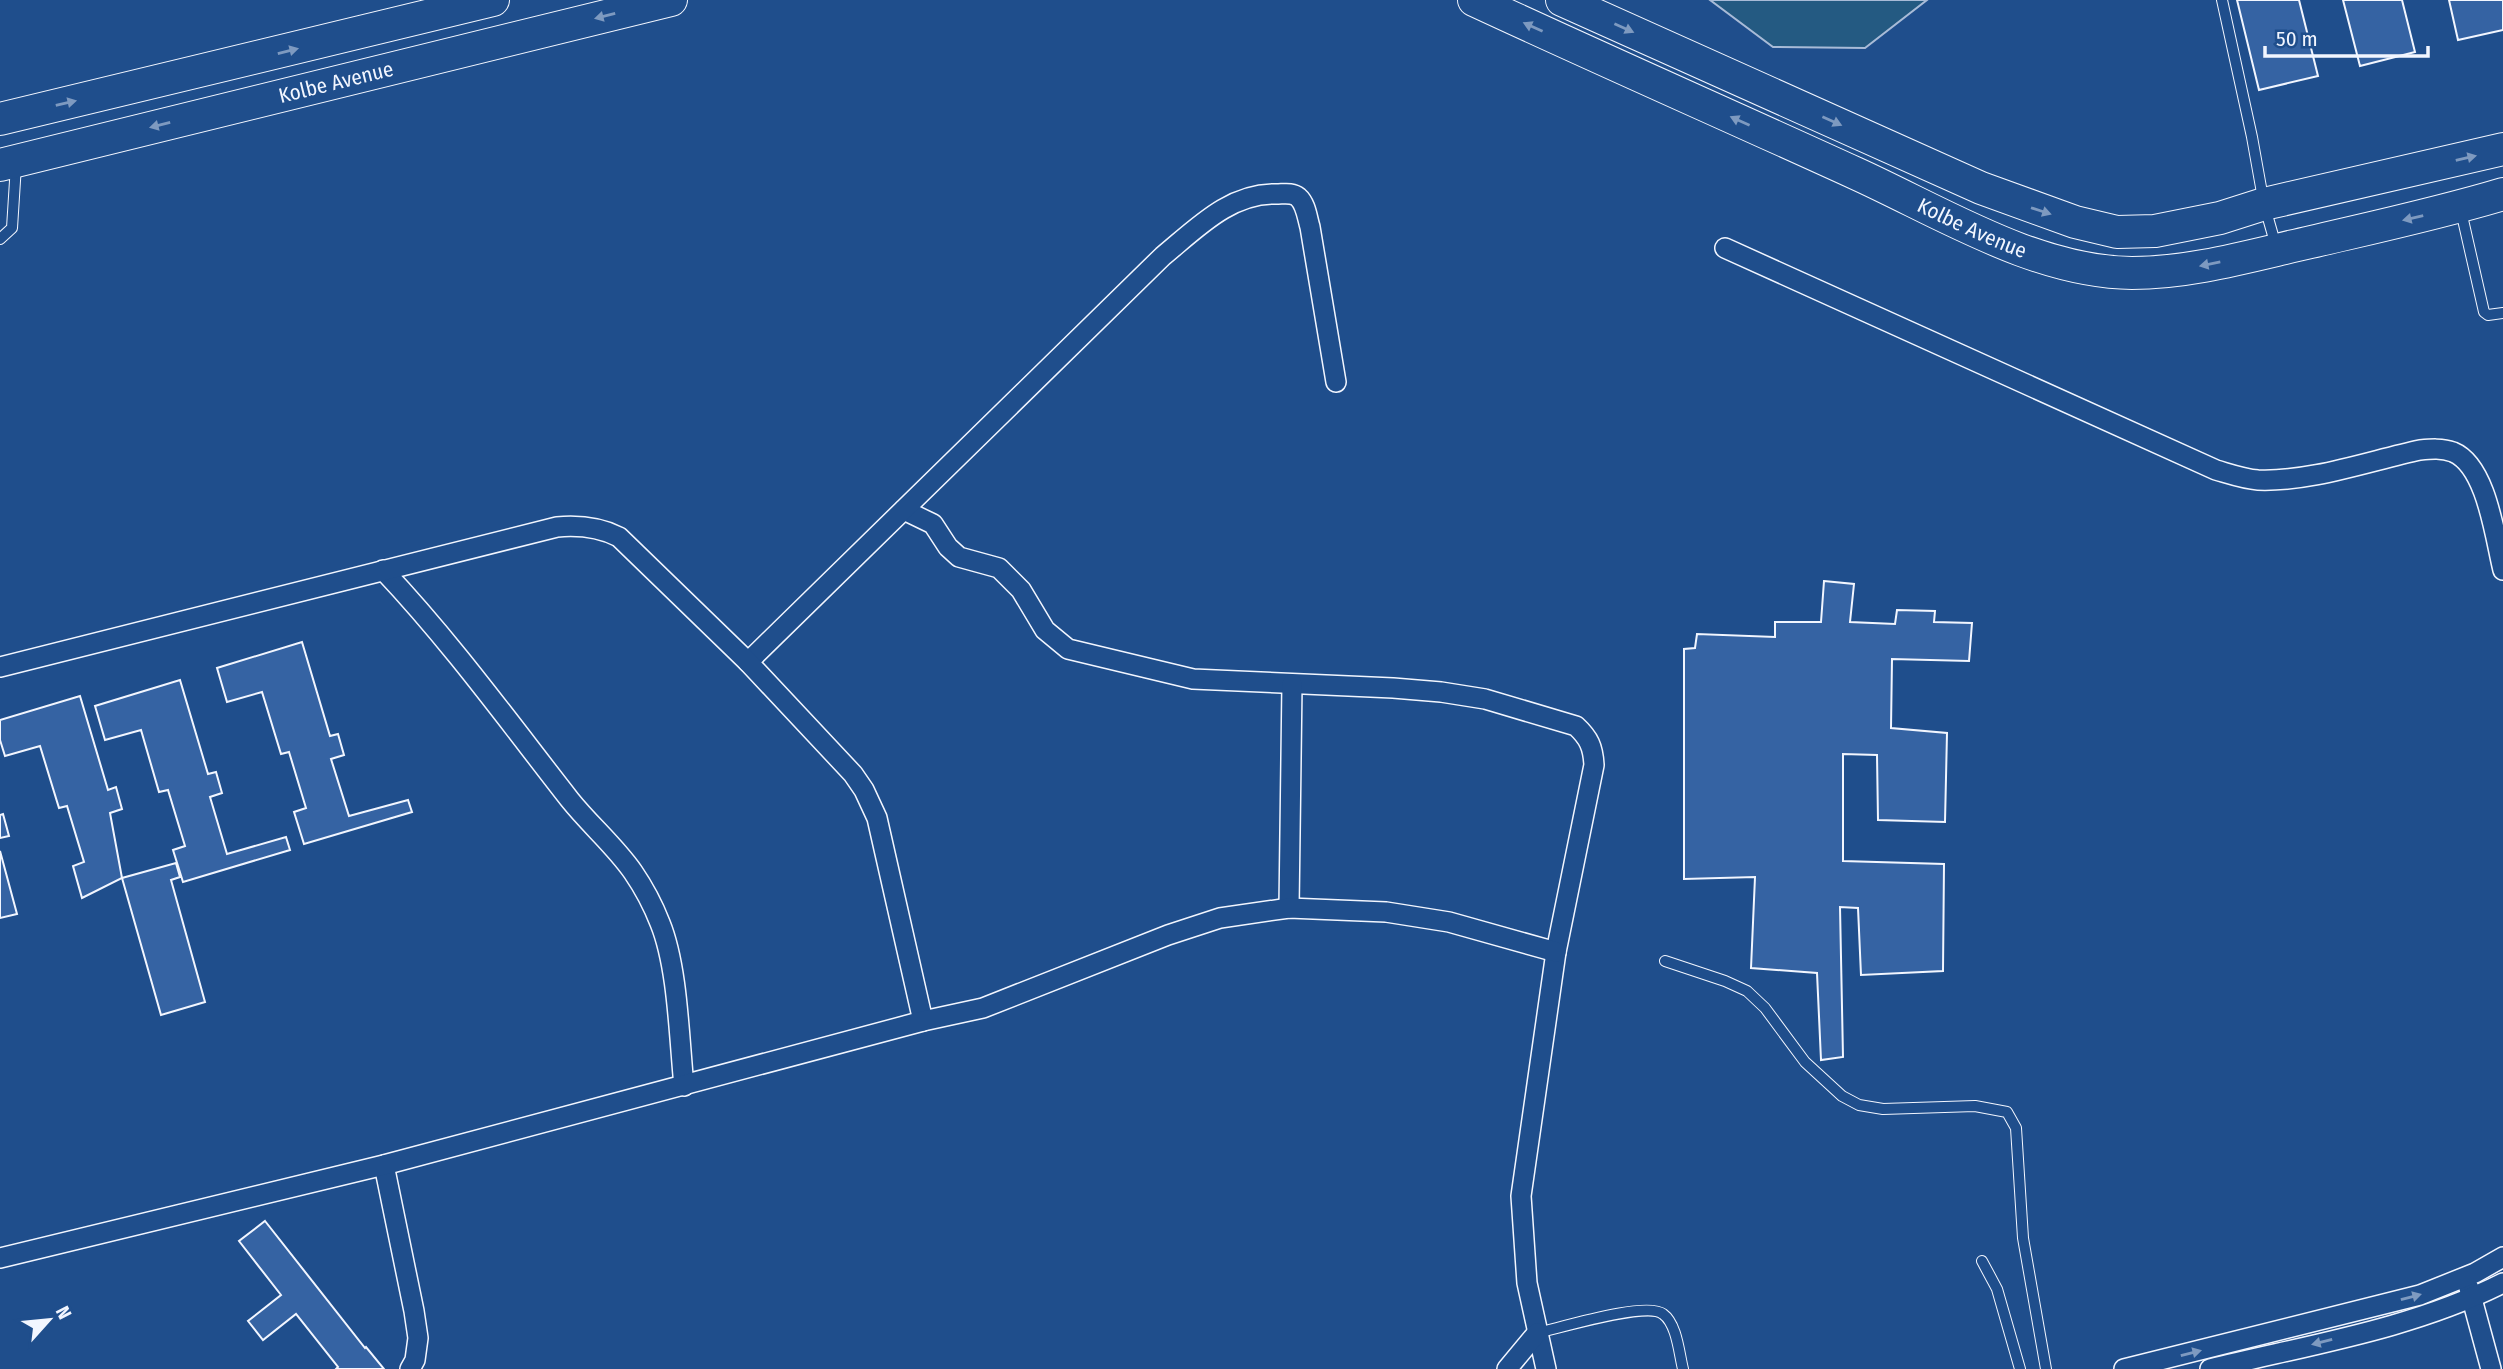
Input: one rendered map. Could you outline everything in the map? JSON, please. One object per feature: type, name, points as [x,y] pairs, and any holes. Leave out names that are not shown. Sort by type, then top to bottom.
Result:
[{"type":"main road","name":"Kolbe Avenue","points":[[8,163],[671,0]]},
{"type":"main road","name":"Kolbe Avenue","points":[[1474,0],[2005,244],[2087,268],[2132,273],[2181,270],[2460,207],[2503,194]]},
{"type":"main road","name":"Kolbe Avenue","points":[[1562,0],[1980,188],[2075,222],[2118,232],[2155,231],[2220,218],[2264,204],[2503,149]]},
{"type":"main road","name":"Kolbe Avenue","points":[[0,119],[477,2]]},
{"type":"main road","points":[[477,2],[478,47]]},
{"type":"street","points":[[748,662],[1163,256],[1229,204],[1270,194],[1292,194],[1300,198],[1305,209],[1336,382]]},
{"type":"street","points":[[1725,248],[2236,477],[2282,479],[2420,450],[2453,452],[2466,461],[2477,477],[2487,501],[2503,570]]},
{"type":"street","points":[[904,510],[933,524],[948,547],[959,557],[999,568],[1021,590],[1045,630],[1068,649],[1193,679],[1393,688],[1485,699],[1576,726],[1587,736],[1593,748],[1594,765],[1556,952],[1521,1196],[1527,1283],[1546,1369]]},
{"type":"street","points":[[0,667],[557,527],[574,525],[607,531],[619,537],[748,662],[853,774],[864,790],[877,818],[923,1021]]},
{"type":"street","points":[[383,569],[428,617],[572,802],[632,870],[645,890],[661,926],[668,953],[684,1086]]},
{"type":"street","points":[[1289,908],[1292,684]]},
{"type":"street","points":[[0,1258],[384,1165],[923,1021],[983,1008],[1168,935],[1220,918],[1289,908],[1386,912],[1449,922],[1556,952]]},
{"type":"street","points":[[384,1165],[418,1338],[415,1360],[410,1369]]},
{"type":"street","points":[[2124,1369],[2420,1295],[2465,1278],[2503,1258]]},
{"type":"street","points":[[2465,1278],[2473,1298],[2491,1369]]},
{"type":"street","points":[[2223,1368],[2431,1314],[2503,1283]]},
{"type":"street","points":[[1507,1369],[1537,1334]]},
{"type":"lane","points":[[2222,0],[2264,204],[2277,250]]},
{"type":"lane","points":[[0,239],[12,228],[8,163]]},
{"type":"lane","points":[[2460,207],[2484,312],[2488,315],[2503,313]]},
{"type":"lane","points":[[1665,961],[1747,991],[1765,1008],[1805,1062],[1842,1096],[1859,1105],[1882,1109],[1975,1106],[1998,1108],[2007,1112],[2016,1128],[2023,1238],[2046,1369]]},
{"type":"lane","points":[[1982,1261],[1997,1289],[2020,1369]]},
{"type":"lane","points":[[1537,1334],[1633,1310],[1662,1312],[1670,1321],[1683,1369]]},
{"type":"lane","points":[[2223,1345],[2223,1368]]},
{"type":"shaded area","points":[[1710,0],[1927,0],[1865,48],[1773,47]]},
{"type":"building","points":[[2237,0],[2299,0],[2318,76],[2259,90]]},
{"type":"building","points":[[2343,0],[2402,0],[2415,52],[2360,66]]},
{"type":"building","points":[[2449,0],[2503,0],[2503,30],[2458,40]]},
{"type":"building","points":[[1824,581],[1854,584],[1850,622],[1895,624],[1897,610],[1935,611],[1934,622],[1972,623],[1969,661],[1892,659],[1891,728],[1947,733],[1945,822],[1878,820],[1877,755],[1843,754],[1843,861],[1944,864],[1943,971],[1861,975],[1858,908],[1840,907],[1843,1057],[1821,1060],[1817,973],[1751,968],[1755,877],[1684,879],[1684,649],[1695,648],[1697,634],[1775,637],[1775,622],[1821,622]]},
{"type":"building","points":[[302,642],[330,736],[338,734],[344,755],[331,759],[349,816],[408,800],[412,812],[304,844],[294,812],[306,808],[289,752],[281,754],[262,692],[227,702],[217,668]]},
{"type":"building","points":[[180,680],[208,774],[216,772],[222,793],[210,797],[227,854],[286,837],[290,850],[183,882],[173,850],[185,846],[168,790],[159,792],[141,730],[105,740],[95,706]]},
{"type":"building","points":[[80,696],[108,790],[116,787],[122,809],[110,813],[122,878],[82,898],[73,866],[84,862],[67,806],[59,808],[40,746],[5,756],[0,740],[0,720]]},
{"type":"building","points":[[3,814],[9,836],[0,838],[0,815]]},
{"type":"building","points":[[0,851],[17,914],[0,918]]},
{"type":"building","points":[[176,863],[180,877],[171,880],[205,1002],[161,1015],[122,878]]},
{"type":"building","points":[[265,1221],[384,1369],[336,1369],[338,1367],[296,1314],[263,1340],[248,1321],[281,1295],[239,1241]]}]
